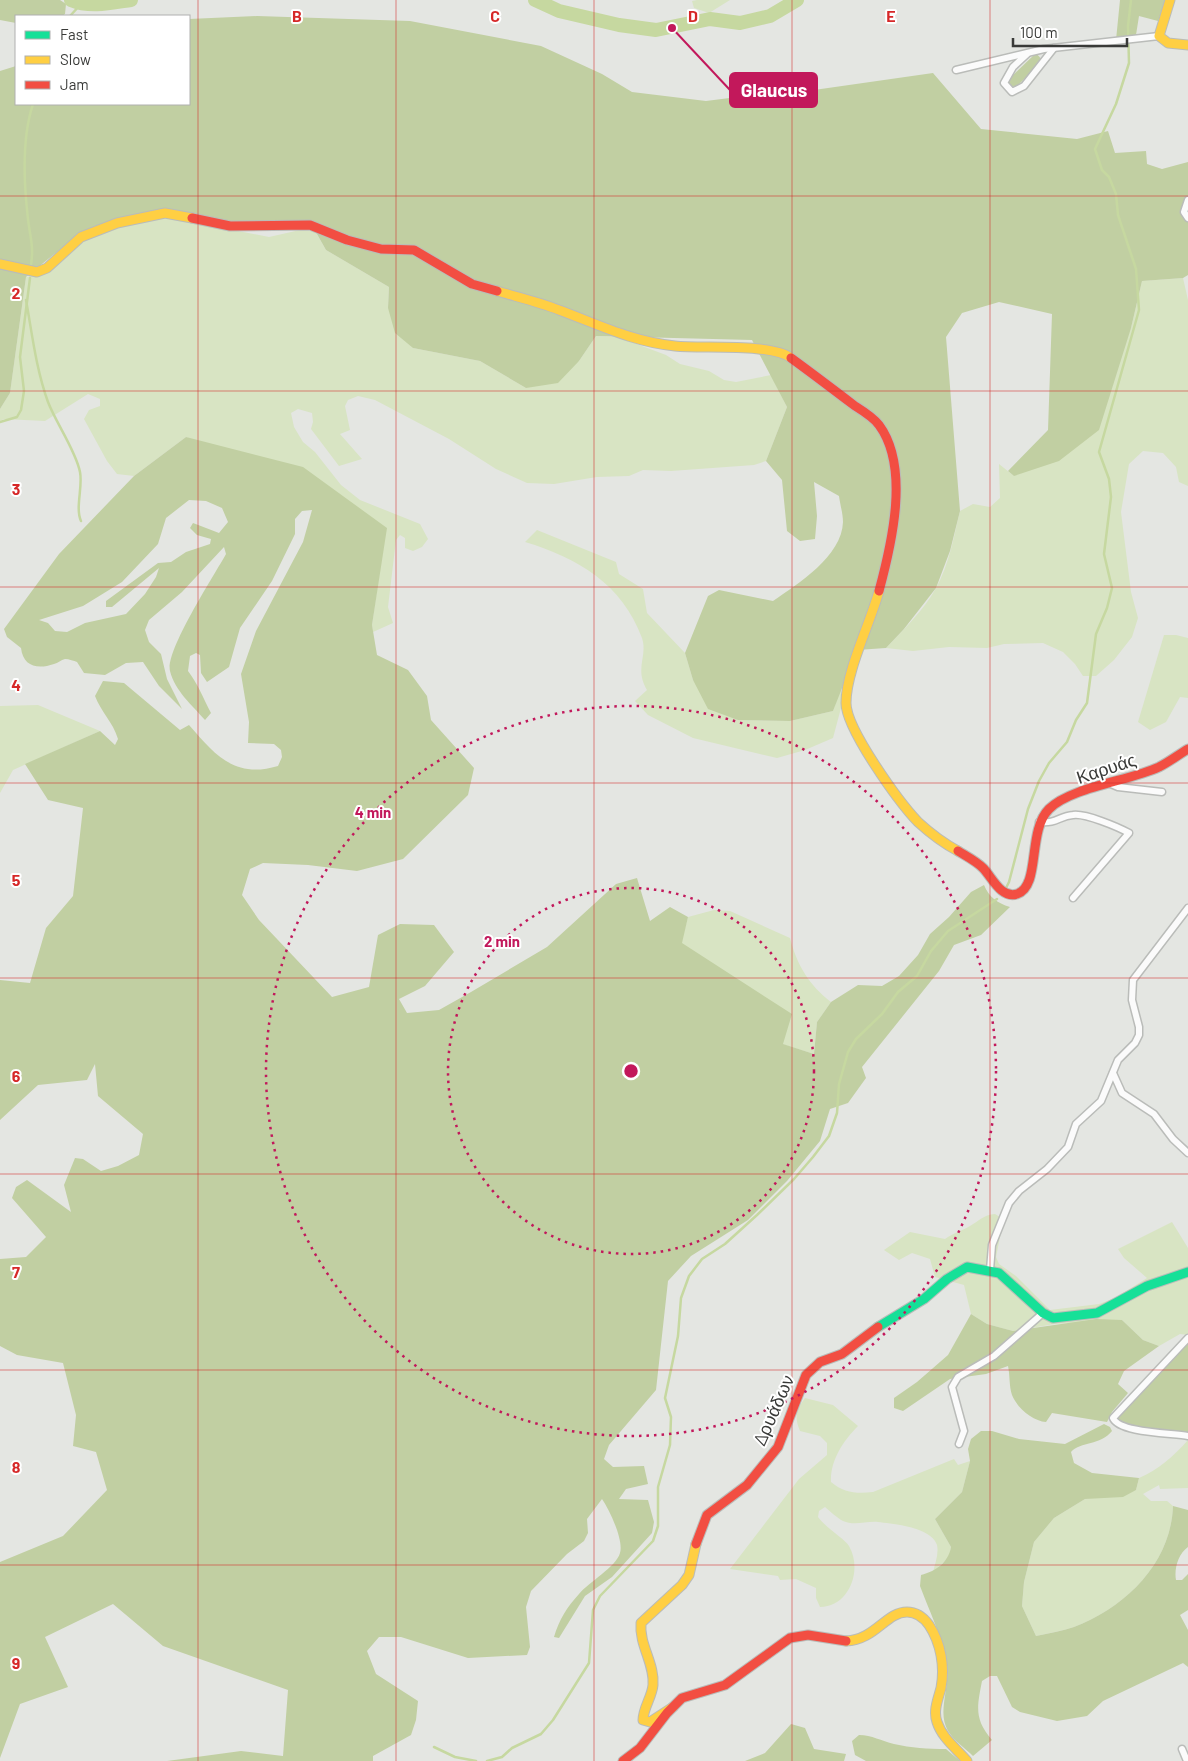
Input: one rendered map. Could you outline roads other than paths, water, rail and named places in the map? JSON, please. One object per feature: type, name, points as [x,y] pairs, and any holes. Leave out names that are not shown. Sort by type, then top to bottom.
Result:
[{"type":"street","points":[[1159,36],[1170,0]]},
{"type":"street","points":[[956,70],[1054,48],[1159,36],[1168,43],[1188,45]]},
{"type":"street","points":[[1027,53],[1012,67],[1004,83],[1012,92],[1024,86],[1054,48]]},
{"type":"street","points":[[1188,200],[1184,212],[1188,218]]},
{"type":"street","points":[[0,264],[37,272],[47,268],[81,237],[116,223],[165,213],[230,226],[310,225],[347,240],[381,249],[414,250],[472,284],[557,309],[628,338],[674,346],[752,349],[785,353],[878,423],[894,454],[892,536],[882,583],[849,686],[846,705],[851,726],[908,812],[936,839],[980,865],[1007,893],[1014,894],[1022,891],[1032,879],[1032,843],[1039,822],[1052,823],[1074,814],[1114,825],[1129,833],[1073,898]]},
{"type":"street","name":"Καρυάς","points":[[1039,822],[1051,807],[1061,800],[1164,764],[1188,749]]},
{"type":"street","points":[[1110,784],[1118,787],[1162,792]]},
{"type":"street","points":[[990,1270],[992,1245],[1005,1210],[1019,1191],[1047,1169],[1068,1147],[1076,1124],[1102,1101],[1118,1060],[1139,1035],[1132,1000],[1133,980],[1188,908]]},
{"type":"street","points":[[1113,1073],[1122,1092],[1154,1114],[1173,1139],[1188,1153]]},
{"type":"street","name":"Δρυάδων","points":[[673,1707],[650,1722],[644,1720],[643,1715],[653,1686],[652,1675],[640,1636],[641,1623],[682,1586],[689,1575],[698,1535],[707,1515],[748,1486],[778,1447],[806,1375],[820,1362],[842,1354],[886,1320],[924,1299],[948,1279],[963,1270],[975,1267],[990,1270],[1008,1278],[1042,1313]]},
{"type":"street","points":[[959,1444],[964,1431],[952,1387],[958,1377],[994,1356],[1042,1313],[1047,1317],[1061,1318],[1097,1313],[1147,1286],[1188,1272]]},
{"type":"street","points":[[1188,1338],[1113,1418],[1116,1423],[1133,1429],[1188,1436]]},
{"type":"street","points":[[622,1761],[636,1752],[673,1707],[689,1694],[726,1684],[791,1638],[808,1635],[857,1640],[872,1634],[895,1614],[908,1612],[924,1620],[936,1640],[942,1670],[936,1720],[941,1733],[967,1761]]},
{"type":"street","points":[[1182,1749],[1187,1761]]},
{"type":"waterway","points":[[71,0],[86,4],[131,0]]},
{"type":"waterway","points":[[535,0],[559,11],[619,25],[656,30],[710,19],[740,23],[770,16],[797,0]]},
{"type":"waterway","points":[[1005,890],[1009,882],[1028,809],[1039,781],[1049,763],[1067,742],[1076,720],[1087,703],[1096,634],[1107,608],[1112,588],[1104,554],[1111,497],[1109,479],[1099,452],[1139,310],[1136,269],[1118,215],[1116,194],[1109,177],[1102,170],[1095,149],[1116,104],[1129,63],[1128,26],[1131,0]]},
{"type":"waterway","points":[[71,15],[81,4]]},
{"type":"waterway","points":[[31,265],[32,247],[27,206],[25,161],[27,131],[33,105]]},
{"type":"waterway","points":[[0,422],[17,417],[21,410],[24,391],[20,357],[30,278]]},
{"type":"waterway","points":[[26,300],[40,377],[48,402],[74,455],[80,472],[79,516],[81,521]]},
{"type":"waterway","points":[[487,1761],[502,1757],[512,1748],[541,1734],[553,1720],[589,1663],[593,1610],[600,1596],[653,1541],[658,1526],[658,1487],[670,1445],[671,1417],[665,1398],[678,1336],[681,1298],[689,1276],[702,1259],[725,1244],[757,1215],[794,1179],[813,1157],[829,1136],[837,1113],[839,1084],[848,1052],[856,1039],[882,1014],[898,992],[917,976],[931,951],[948,931],[997,899]]},
{"type":"waterway","points":[[434,1747],[455,1757],[476,1761]]},
{"type":"place","name":"Glaucus","points":[[672,28]]}]
